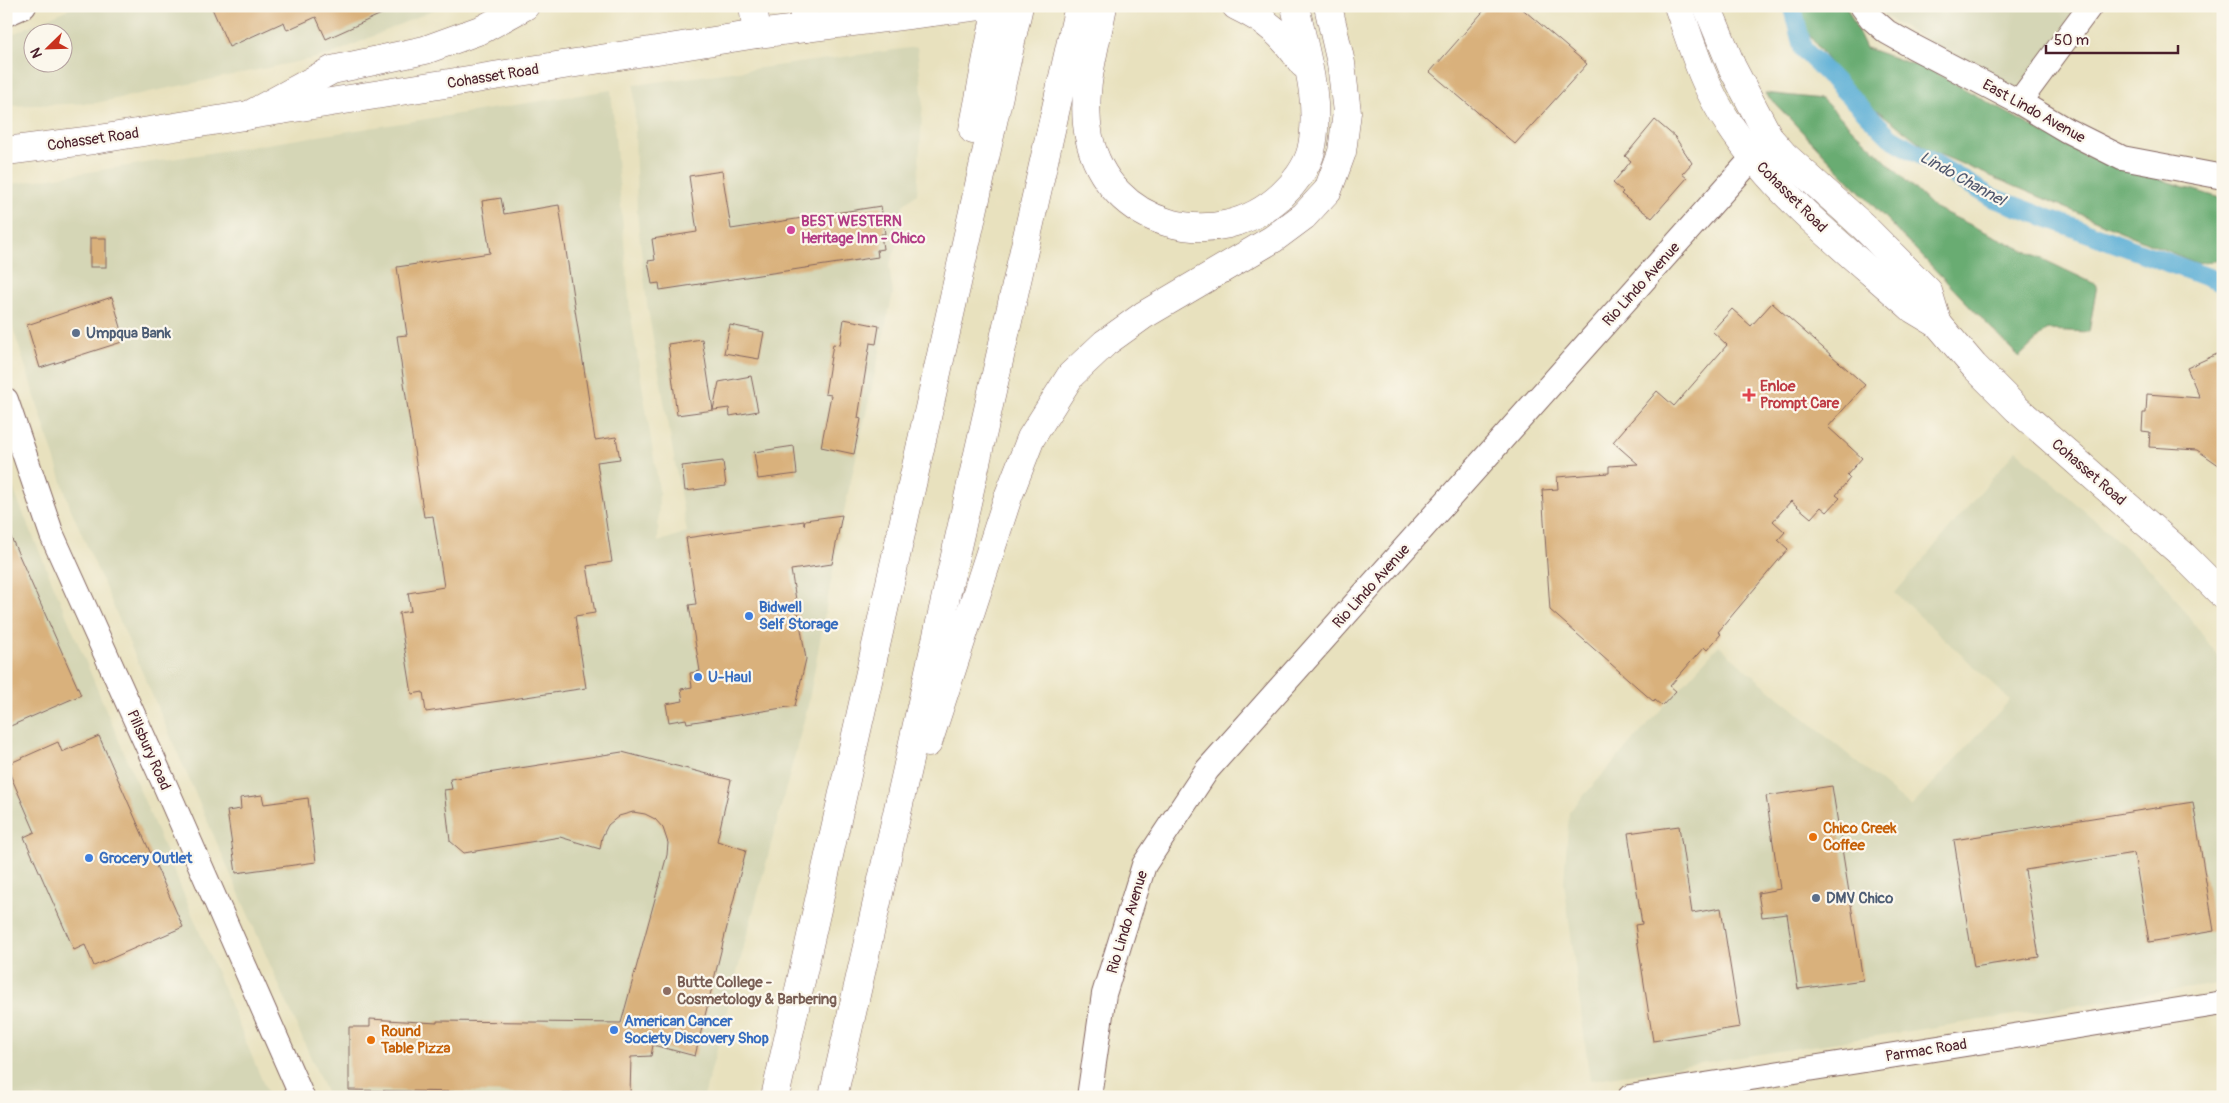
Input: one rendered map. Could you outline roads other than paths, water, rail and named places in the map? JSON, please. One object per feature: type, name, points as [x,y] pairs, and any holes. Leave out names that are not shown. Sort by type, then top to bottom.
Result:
[{"type":"main road","points":[[247,116],[332,70],[425,50],[482,29],[525,6]]},
{"type":"main road","points":[[753,6],[757,34]]},
{"type":"main road","points":[[948,318],[949,254],[997,6]]},
{"type":"main road","points":[[775,1097],[1019,6]]},
{"type":"main road","points":[[833,1097],[1079,6]]},
{"type":"main road","points":[[1103,6],[1086,96],[1089,138],[1101,169],[1121,197],[1135,208],[1172,225],[1205,228],[1235,223],[1268,208],[1293,185],[1310,154],[1315,130],[1314,96],[1295,6]]},
{"type":"main road","points":[[1236,6],[1257,16],[1285,38],[1308,71]]},
{"type":"main road","points":[[906,771],[927,747],[1008,497],[1030,438],[1071,374],[1104,343],[1144,315],[1280,233],[1304,216],[1328,190],[1342,152],[1347,112],[1341,63],[1328,6]]},
{"type":"main road","name":"Cohasset Road","points":[[1678,6],[1717,104],[1728,123],[1762,148]]},
{"type":"main road","name":"Cohasset Road","points":[[1707,6],[1762,148],[1799,209],[1913,309],[1938,324],[1974,366],[2016,409],[2184,556],[2223,594]]},
{"type":"main road","name":"Cohasset Road","points":[[6,151],[93,140],[757,34],[804,17],[969,8]]},
{"type":"street","points":[[6,14],[24,6]]},
{"type":"street","name":"East Lindo Avenue","points":[[1862,6],[1871,18],[1887,32],[2018,102],[2066,130],[2122,158],[2223,177]]},
{"type":"street","points":[[2018,102],[2090,6]]},
{"type":"street","name":"Rio Lindo Avenue","points":[[1089,1097],[1104,994],[1144,864],[1207,770],[1762,148]]},
{"type":"street","name":"Pillsbury Road","points":[[6,400],[52,535],[160,774],[302,1097]]},
{"type":"street","name":"Parmac Road","points":[[1630,1097],[2223,1003]]},
{"type":"waterway","name":"Lindo Channel","points":[[1792,6],[1803,49],[1890,137],[1991,197],[2223,283]]},
{"type":"place","name":"BEST WESTERN Heritage Inn - Chico","points":[[791,230]]},
{"type":"place","name":"Umpqua Bank","points":[[76,333]]},
{"type":"place","name":"Enloe Prompt Care","points":[[1749,395]]},
{"type":"place","name":"Bidwell Self Storage","points":[[749,616]]},
{"type":"place","name":"U-Haul","points":[[698,677]]},
{"type":"place","name":"Chico Creek Coffee","points":[[1813,837]]},
{"type":"place","name":"Grocery Outlet","points":[[89,858]]},
{"type":"place","name":"DMV Chico","points":[[1816,898]]},
{"type":"place","name":"Butte College - Cosmetology & Barbering","points":[[667,991]]},
{"type":"place","name":"American Cancer Society Discovery Shop","points":[[614,1030]]},
{"type":"place","name":"Round Table Pizza","points":[[371,1040]]}]
